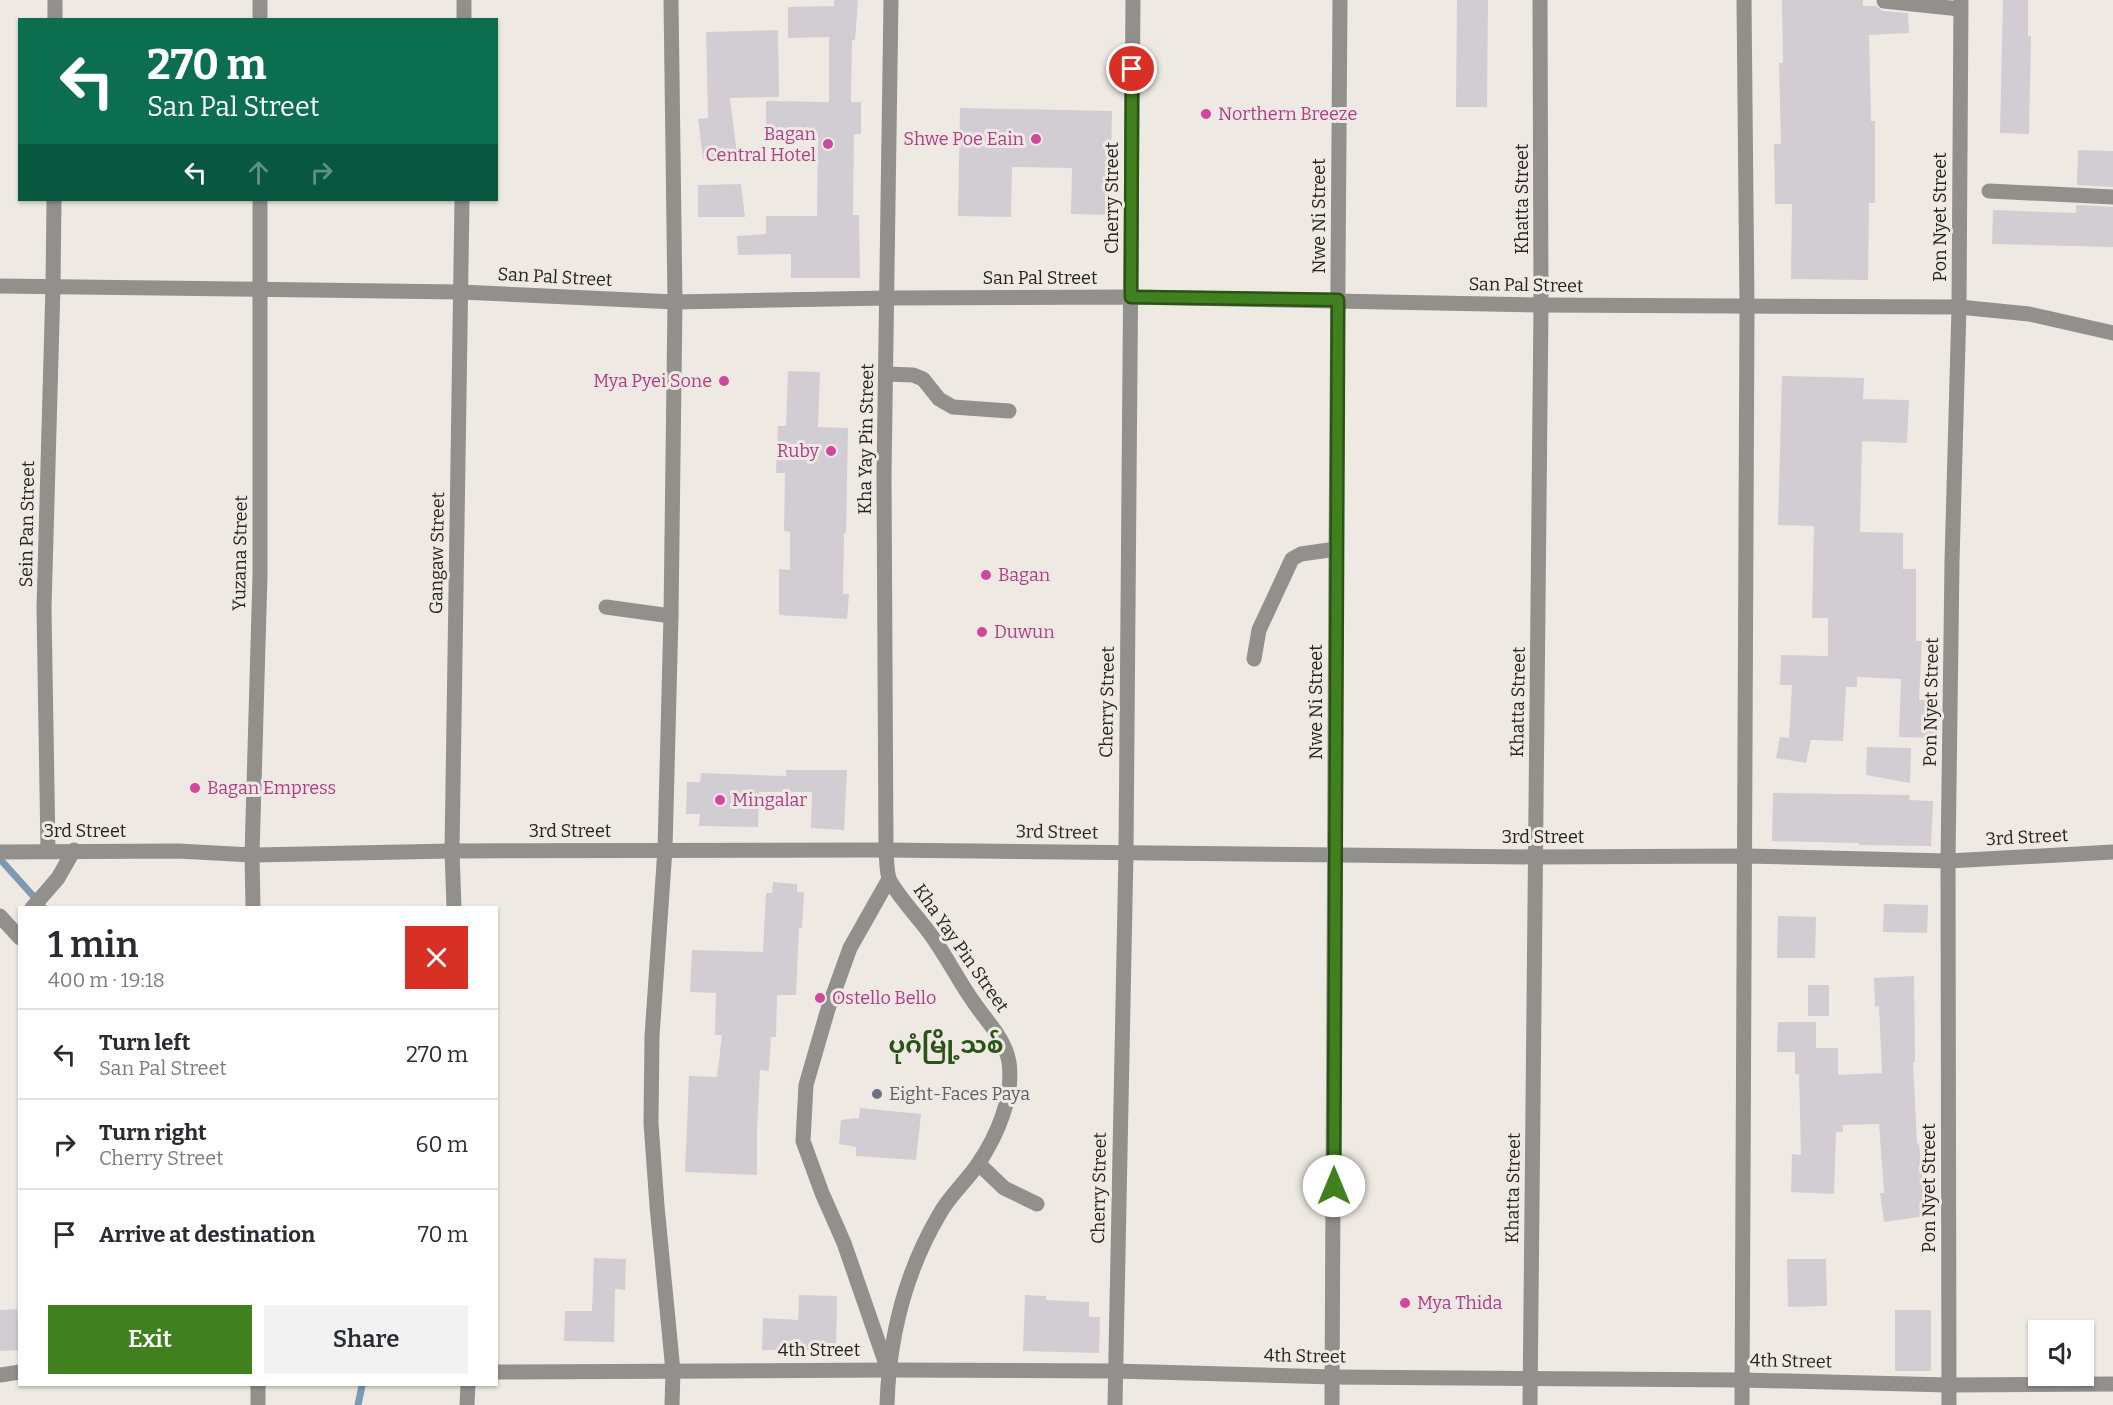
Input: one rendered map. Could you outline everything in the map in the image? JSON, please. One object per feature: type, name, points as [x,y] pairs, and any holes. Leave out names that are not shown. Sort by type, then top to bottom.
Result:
[{"type":"street","points":[[55,0],[55,18]]},
{"type":"street","points":[[260,0],[260,18]]},
{"type":"street","points":[[464,0],[464,18]]},
{"type":"street","points":[[671,0],[675,302],[671,616],[665,849],[652,1036],[651,1123],[672,1371],[672,1405]]},
{"type":"street","name":"Kha Yay Pin Street","points":[[887,1405],[888,1370],[897,1320],[909,1277],[939,1213],[978,1164],[996,1131],[1005,1107],[1009,1082],[1009,1061],[1000,1037],[974,1004],[932,936],[889,879],[886,850],[886,374],[891,0]]},
{"type":"street","name":"Cherry Street","points":[[1115,1405],[1126,852],[1132,0]]},
{"type":"street","name":"Nwe Ni Street","points":[[1332,1405],[1340,0]]},
{"type":"street","name":"Khatta Street","points":[[1530,1405],[1541,305],[1540,0]]},
{"type":"street","points":[[1742,1405],[1747,307],[1744,0]]},
{"type":"street","points":[[1884,1],[1960,5]]},
{"type":"street","name":"Pon Nyet Street","points":[[1948,1405],[1948,861],[1952,562],[1959,307],[1960,5]]},
{"type":"street","points":[[1989,191],[2113,197]]},
{"type":"street","name":"Sein Pan Street","points":[[48,850],[44,608],[54,201]]},
{"type":"street","name":"Yuzana Street","points":[[253,906],[252,855],[260,575],[260,201]]},
{"type":"street","name":"Gangaw Street","points":[[454,906],[452,851],[462,201]]},
{"type":"street","name":"San Pal Street","points":[[0,286],[461,292],[675,302],[1131,297],[1541,305],[1959,307],[2029,314],[2113,333]]},
{"type":"street","points":[[886,374],[913,375],[923,379],[939,399],[953,407],[1009,411]]},
{"type":"street","points":[[1254,659],[1259,630],[1292,559],[1301,554],[1336,549]]},
{"type":"street","points":[[606,608],[671,616]]},
{"type":"street","name":"3rd Street","points":[[0,852],[177,851],[252,855],[665,849],[886,850],[1536,857],[1746,856],[1948,861],[2113,852]]},
{"type":"street","points":[[34,906],[58,878],[74,850]]},
{"type":"street","name":"Kha Yay Pin Street","points":[[888,1370],[844,1243],[822,1193],[804,1141],[806,1085],[828,1009],[850,948],[889,879]]},
{"type":"street","points":[[0,916],[18,931]]},
{"type":"street","points":[[978,1164],[1005,1188],[1037,1204]]},
{"type":"street","name":"4th Street","points":[[498,1372],[1115,1371],[1333,1377],[1531,1377],[1949,1385],[2113,1384]]},
{"type":"street","points":[[0,1375],[18,1372]]},
{"type":"street","points":[[258,1386],[258,1405]]},
{"type":"street","points":[[467,1405],[468,1386]]},
{"type":"building","points":[[834,0],[858,0],[855,40],[852,40],[851,102],[861,102],[861,134],[854,134],[853,215],[859,215],[860,278],[791,278],[791,254],[738,255],[737,236],[766,234],[766,216],[817,216],[818,134],[766,134],[766,101],[829,102],[829,37],[788,38],[788,7],[834,6]]},
{"type":"building","points":[[1457,0],[1488,0],[1487,107],[1456,107]]},
{"type":"building","points":[[1782,0],[1863,0],[1863,6],[1876,6],[1883,11],[1908,13],[1909,33],[1869,35],[1871,121],[1875,121],[1875,203],[1869,203],[1868,280],[1791,279],[1792,204],[1775,204],[1774,144],[1781,144],[1779,63],[1783,63]]},
{"type":"building","points":[[2003,0],[2028,0],[2028,36],[2031,36],[2029,134],[2000,133]]},
{"type":"building","points":[[778,30],[779,97],[730,98],[737,154],[703,159],[698,119],[708,118],[706,32]]},
{"type":"building","name":"Shwe Poe Eain","points":[[960,108],[1112,111],[1110,215],[1071,214],[1072,168],[1012,167],[1011,217],[958,216]]},
{"type":"building","points":[[2078,150],[2113,151],[2113,187],[2077,185]]},
{"type":"building","points":[[741,184],[745,217],[698,217],[698,185]]},
{"type":"building","points":[[2076,205],[2113,207],[2113,247],[1992,244],[1993,210],[2076,213]]},
{"type":"building","points":[[788,371],[820,372],[818,427],[848,428],[843,594],[849,594],[847,619],[779,615],[779,569],[790,570],[790,532],[784,531],[785,473],[776,473],[778,426],[786,426]]},
{"type":"building","points":[[1782,376],[1864,378],[1863,399],[1909,400],[1907,443],[1862,441],[1860,532],[1903,533],[1903,569],[1916,569],[1916,641],[1922,641],[1919,700],[1937,700],[1936,738],[1899,737],[1901,679],[1857,677],[1857,687],[1846,687],[1843,741],[1811,740],[1806,763],[1776,758],[1780,737],[1789,738],[1792,685],[1780,685],[1781,655],[1828,656],[1828,618],[1812,618],[1814,526],[1778,525]]},
{"type":"building","points":[[1867,747],[1911,748],[1910,783],[1866,775]]},
{"type":"building","points":[[786,770],[847,770],[844,830],[811,828],[812,792],[759,792],[758,827],[699,826],[700,814],[686,814],[687,782],[700,782],[701,773],[786,776]]},
{"type":"building","points":[[1773,793],[1910,795],[1909,800],[1933,801],[1931,846],[1772,841]]},
{"type":"building","points":[[773,882],[797,884],[797,892],[804,892],[802,928],[799,928],[796,995],[777,995],[776,1037],[771,1037],[769,1071],[760,1070],[757,1175],[685,1172],[689,1076],[717,1077],[722,1035],[715,1035],[716,993],[690,992],[692,950],[763,952],[766,893],[772,893]]},
{"type":"building","points":[[1884,904],[1928,905],[1927,933],[1883,932]]},
{"type":"building","points":[[1778,916],[1816,917],[1815,958],[1777,958]]},
{"type":"building","points":[[1914,976],[1915,1062],[1913,1062],[1917,1144],[1919,1143],[1926,1216],[1884,1222],[1880,1193],[1884,1193],[1879,1124],[1843,1125],[1843,1132],[1836,1132],[1834,1194],[1791,1192],[1792,1154],[1801,1155],[1799,1074],[1795,1074],[1795,1052],[1777,1052],[1778,1022],[1816,1022],[1816,1048],[1838,1048],[1838,1075],[1882,1073],[1879,1006],[1875,1007],[1874,978]]},
{"type":"building","points":[[1808,985],[1829,985],[1829,1016],[1808,1016]]},
{"type":"building","points":[[860,1108],[921,1114],[916,1160],[856,1156],[856,1147],[839,1144],[841,1120],[859,1118]]},
{"type":"building","points":[[594,1258],[626,1259],[625,1290],[615,1289],[614,1342],[564,1341],[565,1311],[592,1311]]},
{"type":"building","points":[[1787,1259],[1826,1259],[1827,1306],[1788,1307]]},
{"type":"building","points":[[799,1295],[837,1296],[836,1351],[762,1350],[763,1318],[798,1320]]},
{"type":"building","points":[[1025,1295],[1046,1296],[1046,1300],[1089,1302],[1089,1317],[1100,1317],[1099,1353],[1023,1351]]},
{"type":"building","points":[[17,1309],[18,1350],[0,1351],[0,1310]]},
{"type":"building","points":[[1895,1310],[1931,1310],[1931,1371],[1895,1371]]},
{"type":"waterway","points":[[0,859],[42,906]]},
{"type":"waterway","points":[[358,1405],[362,1386]]},
{"type":"place","name":"Northern Breeze","points":[[1206,114]]},
{"type":"place","name":"Shwe Poe Eain","points":[[1036,139]]},
{"type":"place","name":"Bagan Central Hotel","points":[[828,144]]},
{"type":"place","name":"Mya Pyei Sone","points":[[724,381]]},
{"type":"place","name":"Ruby","points":[[831,451]]},
{"type":"place","name":"Bagan","points":[[986,575]]},
{"type":"place","name":"Duwun","points":[[982,632]]},
{"type":"place","name":"Bagan Empress","points":[[195,788]]},
{"type":"place","name":"Mingalar","points":[[720,800]]},
{"type":"place","name":"Ostello Bello","points":[[820,998]]},
{"type":"place","name":"Eight-Faces Paya","points":[[877,1094]]},
{"type":"place","name":"Mya Thida","points":[[1405,1303]]},
{"type":"district","name":"ပုဂံမြို့သစ်","points":[[946,1045]]},
{"type":"route","points":[[1132,69],[1131,297],[1338,300],[1334,1186]]}]
